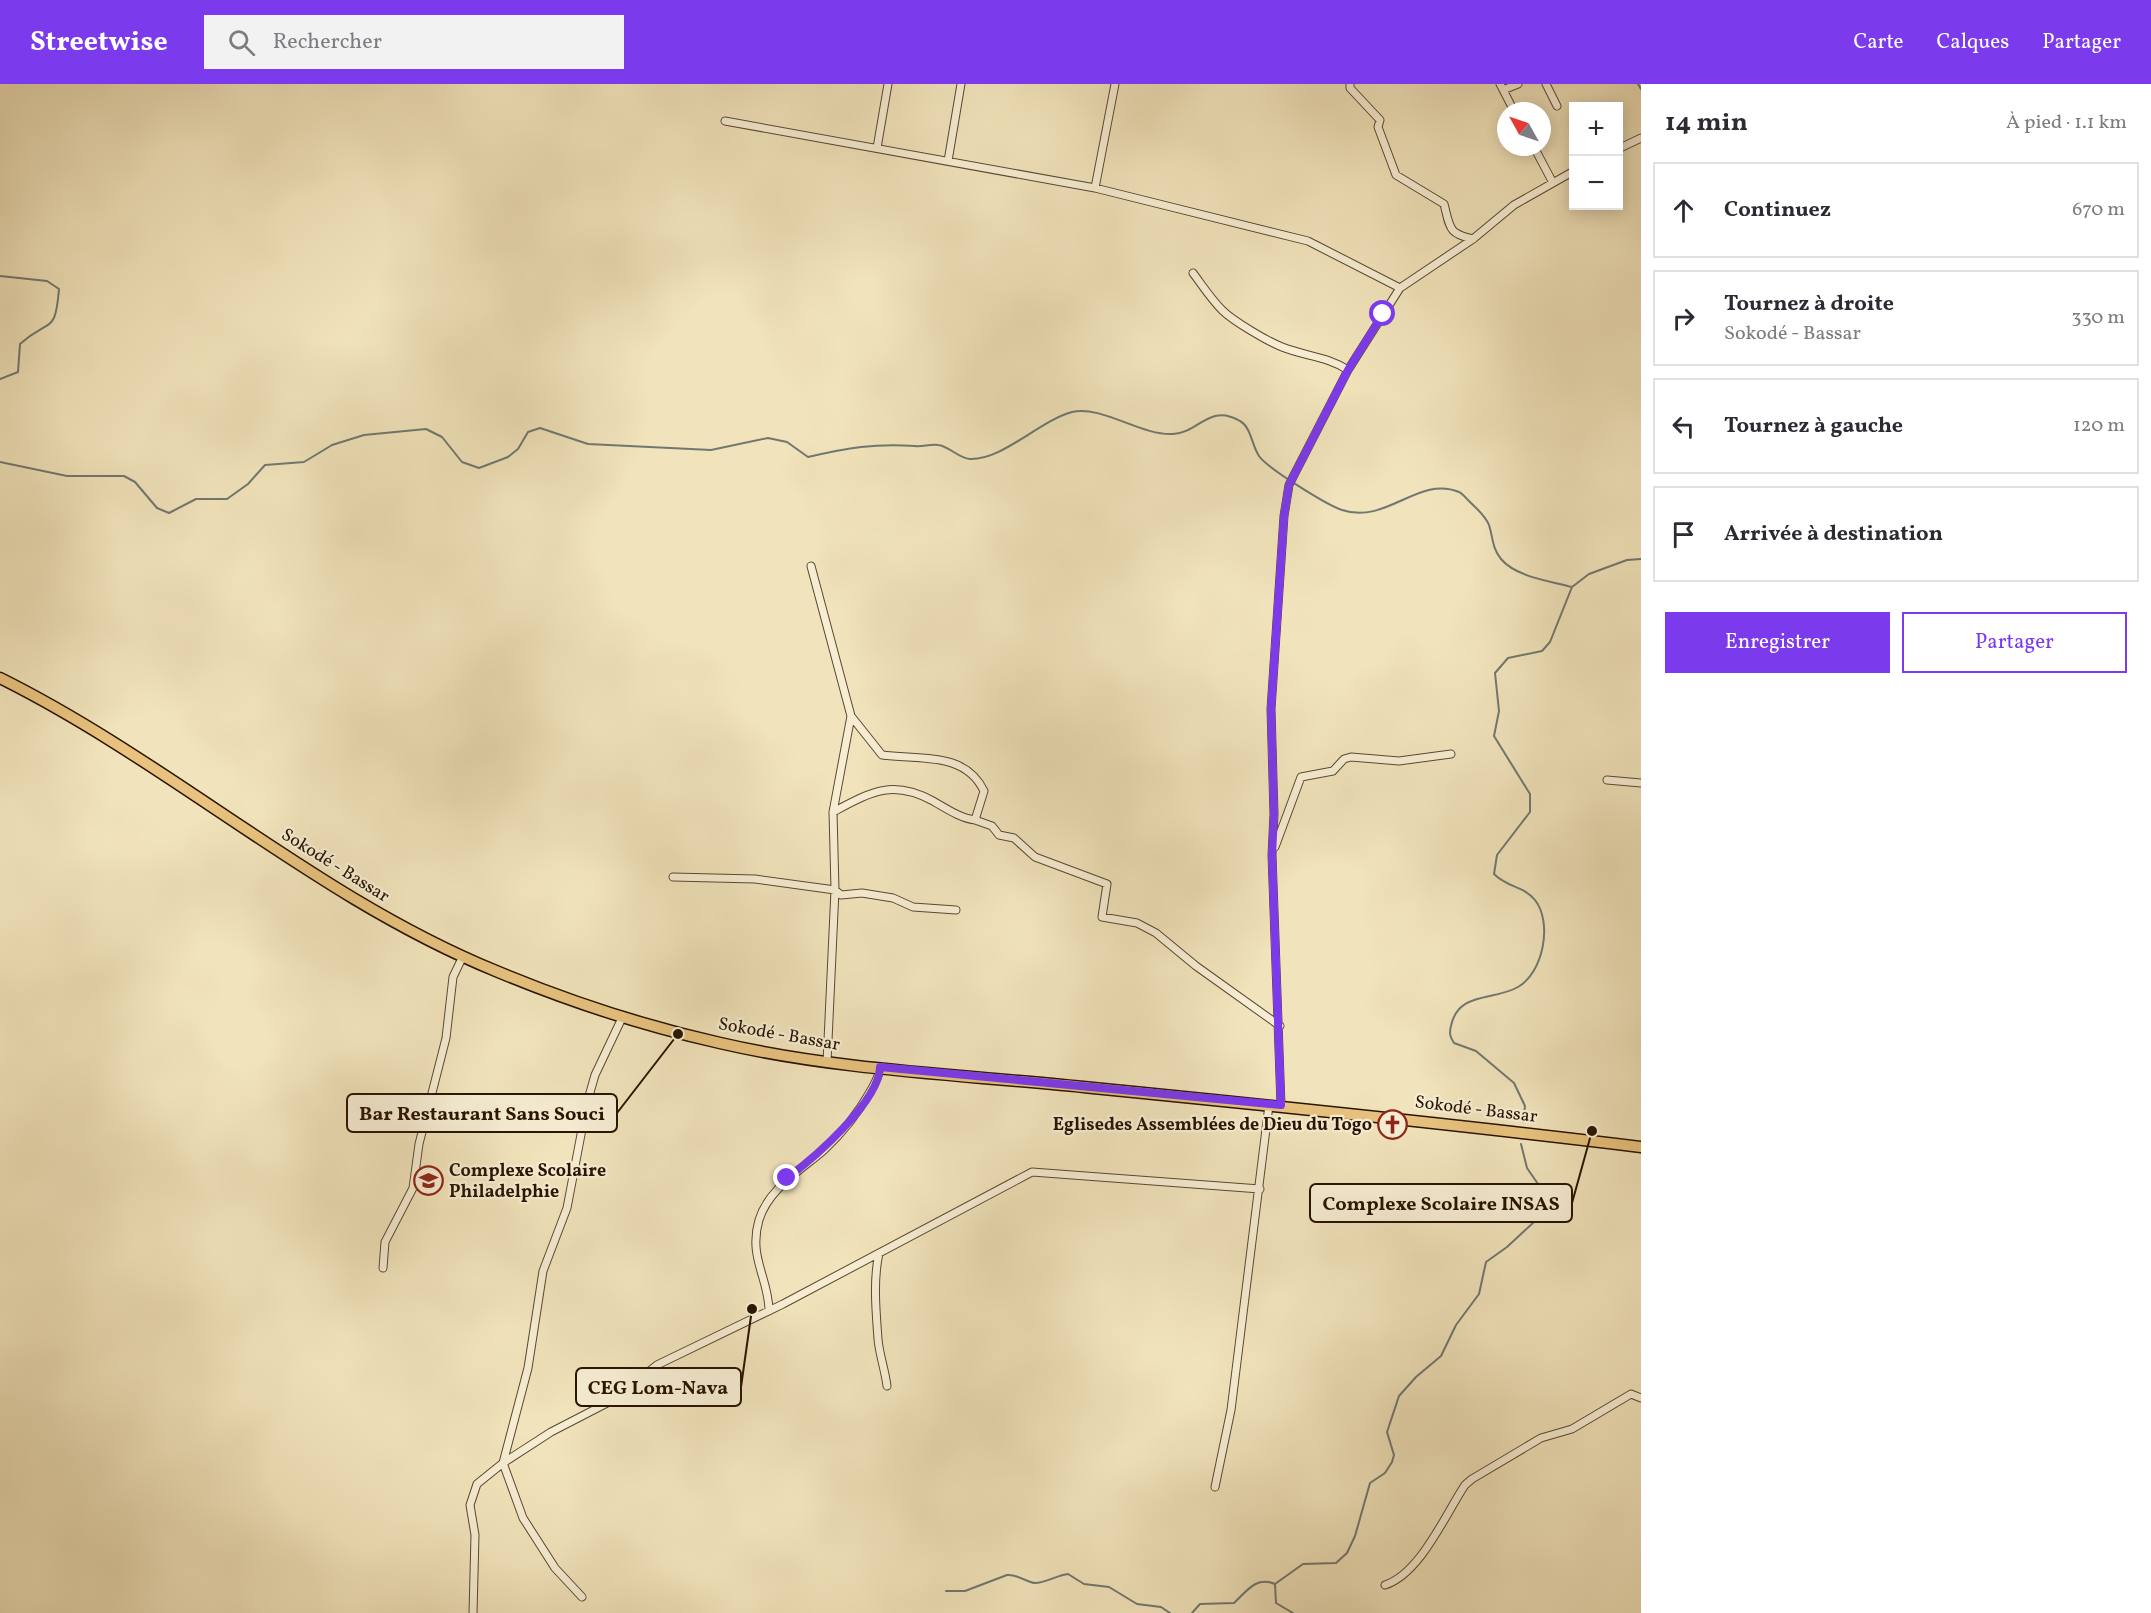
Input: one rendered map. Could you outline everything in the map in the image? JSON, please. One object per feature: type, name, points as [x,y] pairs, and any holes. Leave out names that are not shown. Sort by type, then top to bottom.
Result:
[{"type":"main road","name":"Sokodé - Bassar","points":[[0,678],[96,729],[334,888],[401,927],[561,997],[622,1018],[722,1044],[827,1062],[1269,1106],[1281,1105],[1641,1147]]},
{"type":"street","points":[[877,148],[888,84]]},
{"type":"street","points":[[948,161],[962,84]]},
{"type":"street","points":[[1095,188],[1115,84]]},
{"type":"street","points":[[1350,84],[1350,88],[1380,120],[1378,127],[1396,175],[1444,204],[1450,228],[1458,236],[1473,239]]},
{"type":"street","points":[[1509,102],[1501,87],[1518,84]]},
{"type":"street","points":[[1546,84],[1557,106]]},
{"type":"street","points":[[725,121],[1095,188],[1308,241],[1400,288]]},
{"type":"street","points":[[1623,147],[1641,138]]},
{"type":"street","points":[[1539,156],[1553,183]]},
{"type":"street","points":[[1281,1105],[1280,1026],[1272,853],[1274,814],[1271,709],[1284,516],[1289,485],[1348,370],[1400,288],[1473,239],[1514,206],[1569,174]]},
{"type":"street","points":[[1193,273],[1223,311],[1254,331],[1281,347],[1314,355],[1348,370]]},
{"type":"street","points":[[811,566],[851,716],[882,755],[909,759],[941,758],[956,764],[979,780],[984,791],[975,820]]},
{"type":"street","points":[[827,1062],[835,890],[833,812],[851,716]]},
{"type":"street","points":[[1272,853],[1301,777],[1333,771],[1344,759],[1351,757],[1399,761],[1451,754]]},
{"type":"street","points":[[1607,780],[1641,783]]},
{"type":"street","points":[[833,812],[875,790],[914,790],[964,818],[992,826],[999,835],[1014,837],[1035,856],[1107,884],[1102,917],[1137,923],[1156,933],[1196,966],[1280,1026]]},
{"type":"street","points":[[673,877],[755,879],[835,890],[841,895],[878,895],[913,907],[956,910]]},
{"type":"street","points":[[383,1268],[385,1242],[413,1188],[418,1144],[446,1038],[453,977],[463,956]]},
{"type":"street","points":[[582,1597],[555,1568],[523,1518],[503,1463],[528,1368],[543,1271],[567,1208],[587,1103],[595,1075],[622,1018]]},
{"type":"street","points":[[769,1311],[769,1299],[757,1258],[759,1219],[787,1178],[825,1148],[844,1127],[866,1098],[880,1067]]},
{"type":"street","points":[[1215,1487],[1231,1410],[1269,1106]]},
{"type":"street","points":[[473,1613],[475,1535],[470,1505],[477,1484],[503,1463],[551,1432],[613,1400],[657,1365],[769,1311],[1032,1172],[1260,1189]]},
{"type":"street","points":[[879,1253],[875,1272],[878,1341],[885,1361],[887,1386]]},
{"type":"street","points":[[1385,1585],[1402,1576],[1417,1559],[1464,1485],[1472,1479],[1541,1438],[1572,1429],[1631,1394],[1641,1398]]},
{"type":"waterway","points":[[1638,84],[1641,89]]},
{"type":"waterway","points":[[0,276],[47,281],[59,289],[53,320],[20,344],[18,372],[0,379]]},
{"type":"waterway","points":[[0,462],[67,476],[124,476],[135,482],[157,508],[169,513],[196,499],[227,499],[248,484],[265,465],[304,462],[332,445],[364,435],[426,429],[442,437],[462,462],[479,468],[508,457],[518,449],[528,432],[540,428],[588,444],[711,450],[768,438],[787,442],[808,457],[861,447],[935,445],[946,447],[961,457],[970,459],[983,458],[995,453],[1047,423],[1072,412],[1096,413],[1148,430],[1173,434],[1220,415],[1229,416],[1244,424],[1264,462],[1311,494],[1342,510],[1358,513],[1374,511],[1430,490],[1444,489],[1460,493],[1485,518],[1496,551],[1507,565],[1534,578],[1572,587]]},
{"type":"waterway","points":[[1523,1122],[1525,1106],[1514,1083],[1476,1051],[1454,1043],[1450,1033],[1455,1015],[1461,1007],[1469,1002],[1509,991],[1527,980],[1534,971],[1543,947],[1543,921],[1535,900],[1531,895],[1499,879],[1494,874],[1497,855],[1530,812],[1530,794],[1494,736],[1499,711],[1495,673],[1508,658],[1542,651],[1550,642],[1572,587],[1589,574],[1627,560],[1641,559]]},
{"type":"waterway","points":[[1293,1613],[1276,1603],[1275,1584],[1303,1564],[1336,1563],[1347,1553],[1355,1536],[1370,1483],[1385,1473],[1392,1462],[1394,1455],[1387,1432],[1399,1396],[1416,1377],[1441,1356],[1456,1325],[1479,1294],[1486,1262],[1507,1247],[1534,1222],[1539,1210],[1538,1184],[1527,1168],[1521,1144]]},
{"type":"waterway","points":[[946,1591],[965,1591],[1007,1575],[1035,1583],[1068,1574],[1084,1584],[1109,1587],[1137,1604],[1161,1607],[1170,1613]]},
{"type":"waterway","points":[[1192,1613],[1200,1604],[1234,1603],[1257,1583],[1275,1584]]},
{"type":"place","name":"Bar Restaurant Sans Souci","points":[[678,1034]]},
{"type":"place","name":"Eglisedes Assemblées de Dieu du Togo","points":[[1393,1125]]},
{"type":"place","name":"Complexe Scolaire INSAS","points":[[1592,1131]]},
{"type":"place","name":"Complexe Scolaire Philadelphie","points":[[428,1181]]},
{"type":"place","name":"CEG Lom-Nava","points":[[752,1309]]},
{"type":"route","points":[[787,1178],[825,1148],[844,1127],[866,1098],[877,1079],[880,1067],[1269,1106],[1281,1105],[1280,1026],[1272,855],[1274,814],[1271,709],[1279,618],[1284,516],[1289,485],[1348,370],[1383,314]]}]
